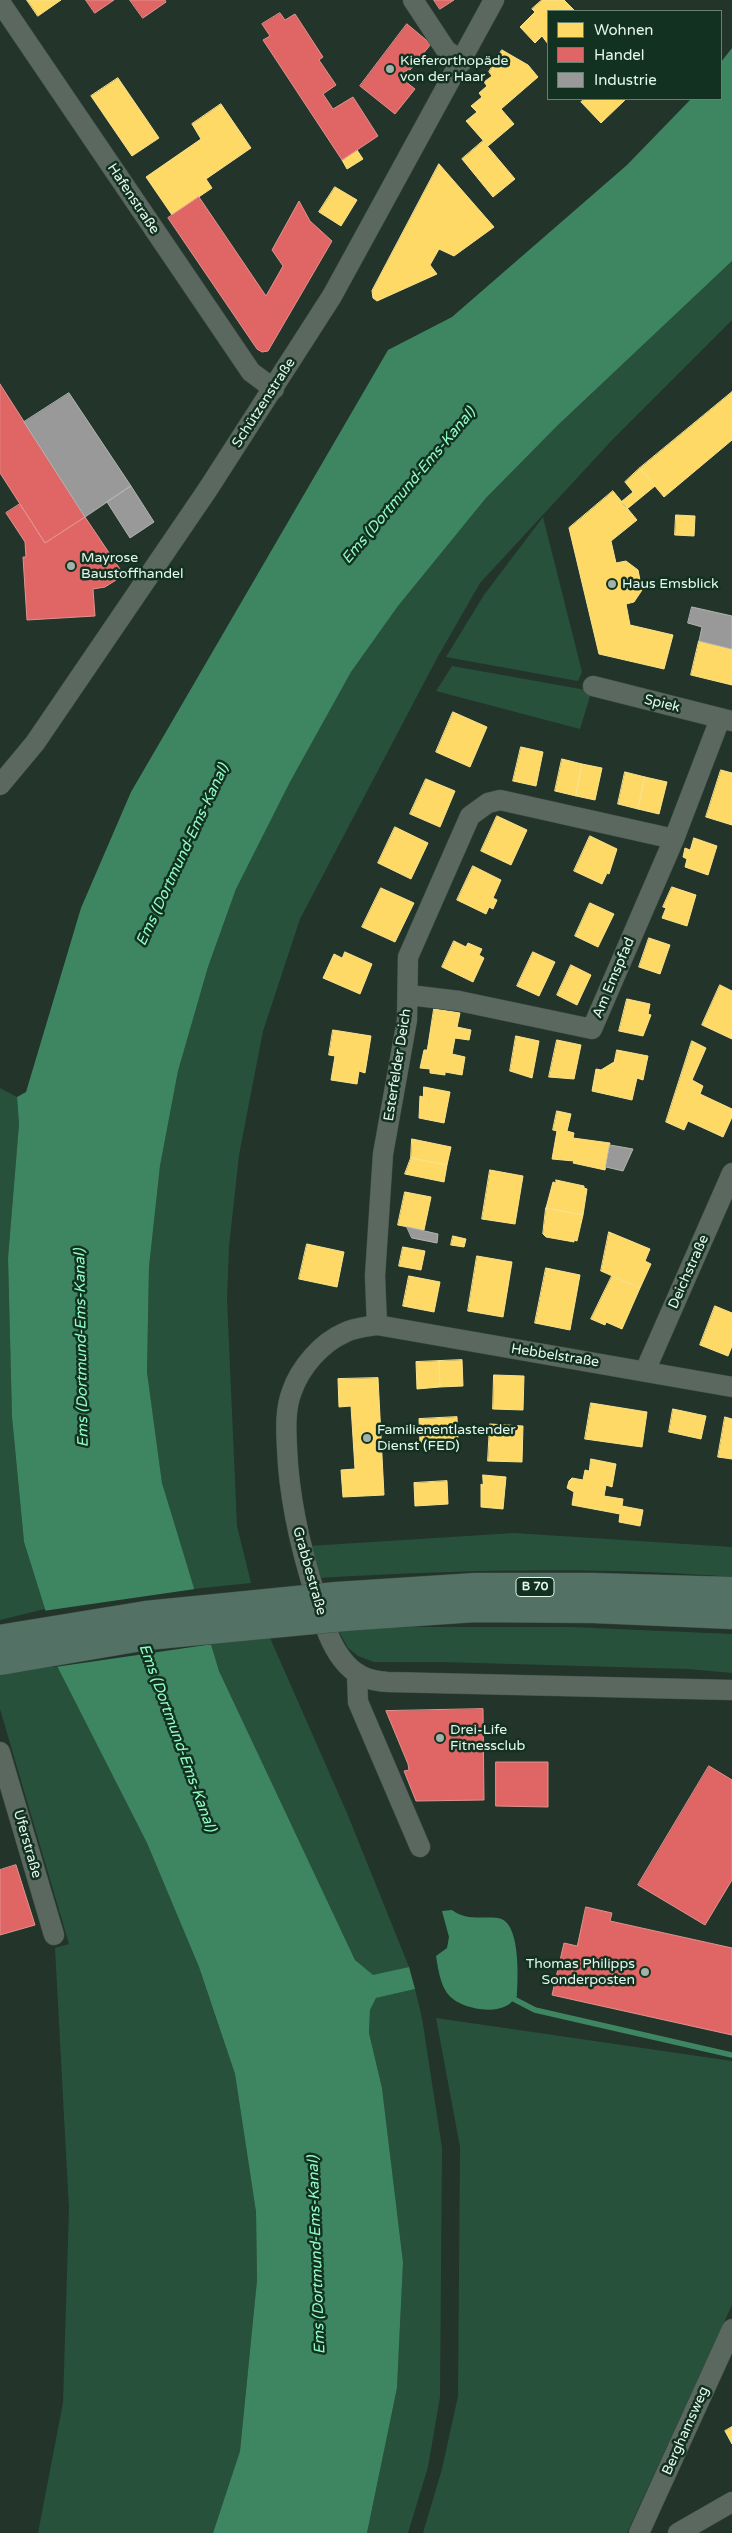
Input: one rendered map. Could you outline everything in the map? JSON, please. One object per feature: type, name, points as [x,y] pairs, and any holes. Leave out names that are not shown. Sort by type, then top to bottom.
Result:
[{"type":"highway","name":"B 70","points":[[0,1661],[148,1636],[476,1586],[732,1591]]},
{"type":"highway","name":"B 70","points":[[0,1639],[146,1615],[341,1606],[594,1609],[732,1615]]},
{"type":"street","points":[[413,0],[446,50],[462,62]]},
{"type":"street","name":"Schützenstraße","points":[[0,785],[41,735],[274,389],[332,296],[462,62],[494,0]]},
{"type":"street","name":"Hafenstraße","points":[[0,2],[251,372],[274,389]]},
{"type":"street","name":"Spiek","points":[[592,686],[726,720]]},
{"type":"street","name":"Am Emspfad","points":[[409,995],[459,1001],[592,1029],[726,720]]},
{"type":"street","name":"Esterfelder Deich","points":[[377,1325],[375,1276],[383,1154],[407,1020],[409,995],[408,957],[470,816],[488,803],[500,800],[674,839]]},
{"type":"street","name":"Deichstraße","points":[[645,1371],[732,1173]]},
{"type":"street","name":"Hebbelstraße","points":[[377,1325],[732,1387]]},
{"type":"street","name":"Grabbestraße","points":[[377,1325],[344,1332],[325,1344],[306,1366],[292,1391],[286,1420],[288,1487],[300,1547],[330,1642],[343,1661],[357,1674],[372,1681],[732,1690]]},
{"type":"street","points":[[357,1674],[358,1702],[420,1848]]},
{"type":"street","name":"Uferstraße","points":[[0,1752],[54,1934]]},
{"type":"street","name":"Berghamsweg","points":[[640,2533],[732,2329]]},
{"type":"street","points":[[678,2533],[732,2502]]},
{"type":"shaded area","points":[[732,261],[732,320],[614,438],[480,583],[437,658],[300,919],[263,1031],[239,1155],[229,1247],[227,1299],[237,1526],[251,1583],[193,1589],[162,1483],[147,1372],[149,1267],[160,1166],[178,1071],[208,967],[236,889],[290,782],[351,672],[398,606],[486,498],[558,425]]},
{"type":"shaded area","points":[[543,517],[582,672],[578,681],[446,657],[484,595]]},
{"type":"shaded area","points":[[452,666],[586,690],[590,696],[580,729],[436,691]]},
{"type":"shaded area","points":[[0,1088],[17,1097],[19,1124],[8,1258],[12,1417],[24,1542],[45,1609],[0,1620]]},
{"type":"shaded area","points":[[514,1533],[732,1547],[732,1577],[629,1571],[525,1570],[318,1578],[309,1546]]},
{"type":"shaded area","points":[[411,1627],[570,1627],[732,1634],[732,1673],[688,1669],[374,1662],[358,1656],[348,1648],[338,1630]]},
{"type":"shaded area","points":[[270,1638],[347,1813],[409,1967],[373,1976],[355,1960],[219,1671],[210,1644]]},
{"type":"shaded area","points":[[57,1666],[147,1843],[199,1967],[235,2074],[256,2212],[257,2280],[240,2451],[213,2533],[38,2533],[63,2403],[69,2209],[55,1948],[69,1944],[0,1709],[0,1674]]},
{"type":"shaded area","points":[[415,1989],[422,2018],[442,2148],[440,2397],[428,2467],[408,2533],[367,2533],[397,2388],[403,2262],[382,2088],[369,2033],[370,2010],[376,1998]]},
{"type":"shaded area","points":[[436,2018],[732,2061],[732,2305],[627,2533],[423,2533],[442,2469],[458,2396],[460,2147]]},
{"type":"water","name":"Ems (Dortmund-Ems-Kanal)","points":[[732,48],[732,261],[558,425],[486,498],[398,606],[351,672],[290,782],[236,889],[208,967],[178,1071],[160,1166],[149,1267],[147,1372],[162,1483],[219,1671],[355,1960],[373,1975],[409,1967],[415,1989],[376,1998],[370,2010],[369,2033],[382,2088],[403,2262],[397,2388],[367,2533],[213,2533],[240,2451],[257,2280],[256,2212],[235,2074],[199,1967],[147,1843],[57,1666],[45,1609],[24,1542],[12,1417],[8,1258],[19,1124],[17,1097],[26,1092],[81,908],[131,792],[388,350],[452,317],[627,165],[690,100],[722,100],[722,61]]},
{"type":"water","points":[[452,1910],[468,1917],[498,1918],[511,1929],[516,1952],[517,1996],[508,2005],[485,2010],[459,2003],[447,1993],[440,1975],[436,1956],[447,1948],[449,1937],[442,1911]]},
{"type":"pier","points":[[195,1589],[213,1644],[55,1667],[43,1611]]},
{"type":"building: Wohnen","points":[[27,0],[61,0],[38,16]]},
{"type":"building: Wohnen","points":[[542,0],[564,0],[574,10],[547,10],[547,43],[542,36],[535,43],[520,27],[535,12],[532,9]]},
{"type":"building: Wohnen","points":[[502,50],[528,65],[538,77],[501,109],[514,124],[488,146],[466,121],[477,112],[471,106],[482,97],[479,93],[487,86],[484,82],[492,76],[489,72]]},
{"type":"building: Wohnen","points":[[118,78],[159,138],[132,156],[91,96]]},
{"type":"building: Wohnen","points":[[584,100],[625,100],[601,123],[581,102]]},
{"type":"building: Wohnen","points":[[221,104],[251,148],[206,179],[212,188],[172,215],[146,177],[201,139],[192,124]]},
{"type":"building: Wohnen","points":[[483,141],[515,179],[493,197],[462,159]]},
{"type":"building: Wohnen","points":[[357,150],[363,159],[347,169],[342,160]]},
{"type":"building: Wohnen","points":[[439,164],[494,227],[454,256],[439,249],[430,265],[437,274],[377,301],[373,298],[372,291]]},
{"type":"building: Wohnen","points":[[335,187],[357,200],[341,226],[319,212]]},
{"type":"building: Wohnen","points":[[732,392],[732,440],[664,497],[640,468]]},
{"type":"building: Wohnen","points":[[640,468],[655,486],[627,509],[621,502],[633,492],[625,482]]},
{"type":"building: Wohnen","name":"Haus Emsblick","points":[[613,491],[637,520],[611,541],[616,563],[626,561],[638,570],[642,590],[634,602],[626,604],[630,625],[673,635],[664,669],[599,654],[569,528]]},
{"type":"building: Wohnen","points":[[676,515],[695,516],[694,536],[675,535]]},
{"type":"building: Wohnen","points":[[699,641],[732,649],[732,685],[691,675]]},
{"type":"building: Wohnen","points":[[453,712],[487,727],[470,767],[436,752]]},
{"type":"building: Wohnen","points":[[521,747],[543,752],[536,786],[513,781]]},
{"type":"building: Wohnen","points":[[562,759],[582,764],[576,796],[555,791]]},
{"type":"building: Wohnen","points":[[582,764],[602,768],[595,800],[576,796]]},
{"type":"building: Wohnen","points":[[721,770],[732,773],[732,825],[706,817]]},
{"type":"building: Wohnen","points":[[625,772],[645,777],[638,809],[618,804]]},
{"type":"building: Wohnen","points":[[645,777],[667,782],[659,814],[638,809]]},
{"type":"building: Wohnen","points":[[426,779],[455,791],[440,827],[410,814]]},
{"type":"building: Wohnen","points":[[497,816],[527,830],[511,865],[481,851]]},
{"type":"building: Wohnen","points":[[395,827],[428,843],[411,879],[378,863]]},
{"type":"building: Wohnen","points":[[590,836],[617,849],[609,874],[607,873],[602,884],[574,871]]},
{"type":"building: Wohnen","points":[[694,838],[717,846],[708,875],[685,867],[687,859],[683,857],[685,848],[690,850]]},
{"type":"building: Wohnen","points":[[473,866],[501,880],[493,898],[497,900],[493,909],[489,907],[486,914],[457,900]]},
{"type":"building: Wohnen","points":[[672,887],[696,895],[687,926],[662,918],[666,908],[663,907]]},
{"type":"building: Wohnen","points":[[381,888],[414,903],[395,942],[362,927]]},
{"type":"building: Wohnen","points":[[590,903],[614,914],[598,947],[575,936]]},
{"type":"building: Wohnen","points":[[649,938],[670,945],[660,974],[639,967]]},
{"type":"building: Wohnen","points":[[454,941],[466,947],[468,943],[482,949],[479,955],[484,958],[473,982],[442,967]]},
{"type":"building: Wohnen","points":[[345,952],[372,964],[360,994],[323,978],[334,954],[342,958]]},
{"type":"building: Wohnen","points":[[533,952],[555,962],[539,996],[517,986]]},
{"type":"building: Wohnen","points":[[571,965],[591,975],[577,1005],[557,995]]},
{"type":"building: Wohnen","points":[[720,985],[732,991],[732,1039],[702,1025]]},
{"type":"building: Wohnen","points":[[627,999],[650,1004],[648,1014],[651,1015],[643,1036],[619,1031]]},
{"type":"building: Wohnen","points":[[434,1009],[460,1013],[457,1027],[471,1030],[469,1040],[455,1038],[452,1054],[465,1057],[462,1075],[445,1072],[445,1075],[430,1073],[430,1069],[420,1068],[424,1050],[427,1050]]},
{"type":"building: Wohnen","points":[[333,1030],[371,1036],[365,1073],[359,1071],[357,1084],[331,1080],[335,1056],[329,1055]]},
{"type":"building: Wohnen","points":[[516,1036],[539,1041],[532,1078],[510,1071]]},
{"type":"building: Wohnen","points":[[557,1040],[581,1045],[574,1079],[549,1077]]},
{"type":"building: Wohnen","points":[[692,1041],[706,1048],[692,1080],[703,1086],[700,1094],[732,1109],[732,1117],[723,1137],[688,1121],[684,1130],[666,1122]]},
{"type":"building: Wohnen","points":[[617,1050],[648,1056],[643,1080],[637,1078],[632,1100],[592,1091],[596,1069],[601,1070],[614,1062]]},
{"type":"building: Wohnen","points":[[424,1087],[450,1092],[444,1123],[419,1118],[420,1096],[423,1097]]},
{"type":"building: Wohnen","points":[[557,1111],[571,1114],[567,1131],[574,1133],[573,1138],[610,1143],[605,1170],[573,1163],[574,1161],[552,1159],[557,1131],[553,1130]]},
{"type":"building: Wohnen","points":[[412,1139],[451,1147],[447,1165],[411,1158]]},
{"type":"building: Wohnen","points":[[411,1158],[447,1165],[444,1182],[405,1174]]},
{"type":"building: Wohnen","points":[[490,1170],[523,1176],[515,1224],[482,1219]]},
{"type":"building: Wohnen","points":[[556,1180],[584,1186],[587,1189],[583,1215],[546,1208],[553,1182],[556,1183]]},
{"type":"building: Wohnen","points":[[405,1192],[431,1197],[424,1230],[398,1225]]},
{"type":"building: Wohnen","points":[[546,1208],[583,1215],[577,1241],[546,1237],[543,1234]]},
{"type":"building: Wohnen","points":[[609,1232],[650,1249],[645,1261],[651,1264],[640,1288],[601,1271]]},
{"type":"building: Wohnen","points":[[453,1236],[466,1239],[464,1247],[451,1245]]},
{"type":"building: Wohnen","points":[[307,1244],[344,1252],[337,1287],[299,1279]]},
{"type":"building: Wohnen","points":[[403,1247],[425,1251],[421,1270],[399,1266]]},
{"type":"building: Wohnen","points":[[477,1256],[512,1262],[503,1317],[468,1311]]},
{"type":"building: Wohnen","points":[[546,1268],[580,1275],[570,1330],[535,1323]]},
{"type":"building: Wohnen","points":[[409,1276],[440,1282],[434,1312],[403,1306]]},
{"type":"building: Wohnen","points":[[612,1276],[640,1288],[622,1329],[606,1322],[605,1325],[591,1319]]},
{"type":"building: Wohnen","points":[[715,1306],[732,1313],[732,1346],[728,1356],[700,1345]]},
{"type":"building: Wohnen","points":[[462,1360],[463,1386],[440,1387],[439,1361]]},
{"type":"building: Wohnen","points":[[439,1361],[440,1387],[417,1389],[416,1362]]},
{"type":"building: Wohnen","points":[[494,1375],[524,1376],[523,1410],[493,1409]]},
{"type":"building: Wohnen","name":"Familienentlastender Dienst (FED)","points":[[378,1378],[384,1495],[343,1497],[341,1470],[355,1469],[351,1406],[339,1407],[338,1379]]},
{"type":"building: Wohnen","points":[[591,1403],[647,1412],[642,1447],[585,1439]]},
{"type":"building: Wohnen","points":[[673,1409],[706,1416],[701,1439],[669,1432]]},
{"type":"building: Wohnen","points":[[457,1417],[458,1441],[420,1443],[419,1419]]},
{"type":"building: Wohnen","points":[[725,1417],[732,1419],[732,1459],[718,1457]]},
{"type":"building: Wohnen","points":[[490,1424],[523,1426],[522,1462],[488,1461]]},
{"type":"building: Wohnen","points":[[591,1459],[616,1464],[612,1487],[606,1485],[604,1496],[623,1499],[622,1506],[643,1510],[640,1526],[619,1522],[620,1514],[572,1505],[574,1492],[567,1488],[569,1481],[572,1478],[583,1480],[585,1470],[589,1471]]},
{"type":"building: Wohnen","points":[[483,1475],[506,1477],[503,1509],[481,1507]]},
{"type":"building: Wohnen","points":[[447,1481],[448,1504],[415,1506],[414,1483]]},
{"type":"building: Wohnen","points":[[732,2427],[732,2444],[725,2431]]},
{"type":"building: Handel","points":[[86,0],[114,0],[95,13]]},
{"type":"building: Handel","points":[[130,0],[165,0],[166,2],[143,18]]},
{"type":"building: Handel","points":[[434,0],[454,0],[440,9]]},
{"type":"building: Handel","points":[[280,13],[285,20],[295,14],[323,57],[319,60],[336,85],[323,94],[333,109],[353,97],[378,136],[342,160],[263,40],[270,36],[262,24]]},
{"type":"building: Handel","name":"Kieferorthopäde von der Haar","points":[[407,24],[431,44],[401,78],[415,89],[395,114],[360,86]]},
{"type":"building: Handel","points":[[199,197],[266,296],[283,266],[272,250],[299,201],[310,221],[332,241],[268,351],[262,352],[257,349],[168,218]]},
{"type":"building: Handel","points":[[0,384],[85,517],[45,543],[0,473]]},
{"type":"building: Handel","name":"Mayrose Baustoffhandel","points":[[20,504],[45,543],[85,517],[124,575],[105,587],[93,589],[95,616],[27,620],[23,557],[26,557],[25,542],[6,513]]},
{"type":"building: Handel","name":"Drei-Life Fitnessclub","points":[[483,1709],[484,1800],[416,1801],[404,1771],[409,1770],[408,1764],[386,1711]]},
{"type":"building: Handel","points":[[496,1762],[548,1762],[548,1807],[496,1806]]},
{"type":"building: Handel","points":[[709,1766],[732,1780],[732,1880],[705,1925],[638,1885]]},
{"type":"building: Handel","points":[[16,1865],[35,1925],[0,1935],[0,1870]]},
{"type":"building: Handel","name":"Thomas Philipps Sonderposten","points":[[586,1907],[612,1913],[610,1921],[732,1948],[732,2035],[552,1995],[564,1943],[577,1946]]},
{"type":"building: Industrie","points":[[69,393],[131,486],[85,517],[24,422]]},
{"type":"building: Industrie","points":[[131,486],[154,522],[130,538],[107,502]]},
{"type":"building: Industrie","points":[[692,607],[732,616],[732,649],[699,641],[702,627],[688,623]]},
{"type":"building: Industrie","points":[[610,1145],[633,1149],[623,1171],[606,1167]]},
{"type":"building: Industrie","points":[[407,1227],[438,1234],[437,1243],[412,1238]]},
{"type":"waterway","points":[[508,1996],[535,2010],[732,2055]]},
{"type":"place","name":"Kieferorthopäde von der Haar","points":[[390,69]]},
{"type":"place","name":"Mayrose Baustoffhandel","points":[[71,566]]},
{"type":"place","name":"Haus Emsblick","points":[[612,584]]},
{"type":"place","name":"Familienentlastender Dienst (FED)","points":[[367,1438]]},
{"type":"place","name":"Drei-Life Fitnessclub","points":[[440,1738]]},
{"type":"place","name":"Thomas Philipps Sonderposten","points":[[645,1972]]}]
